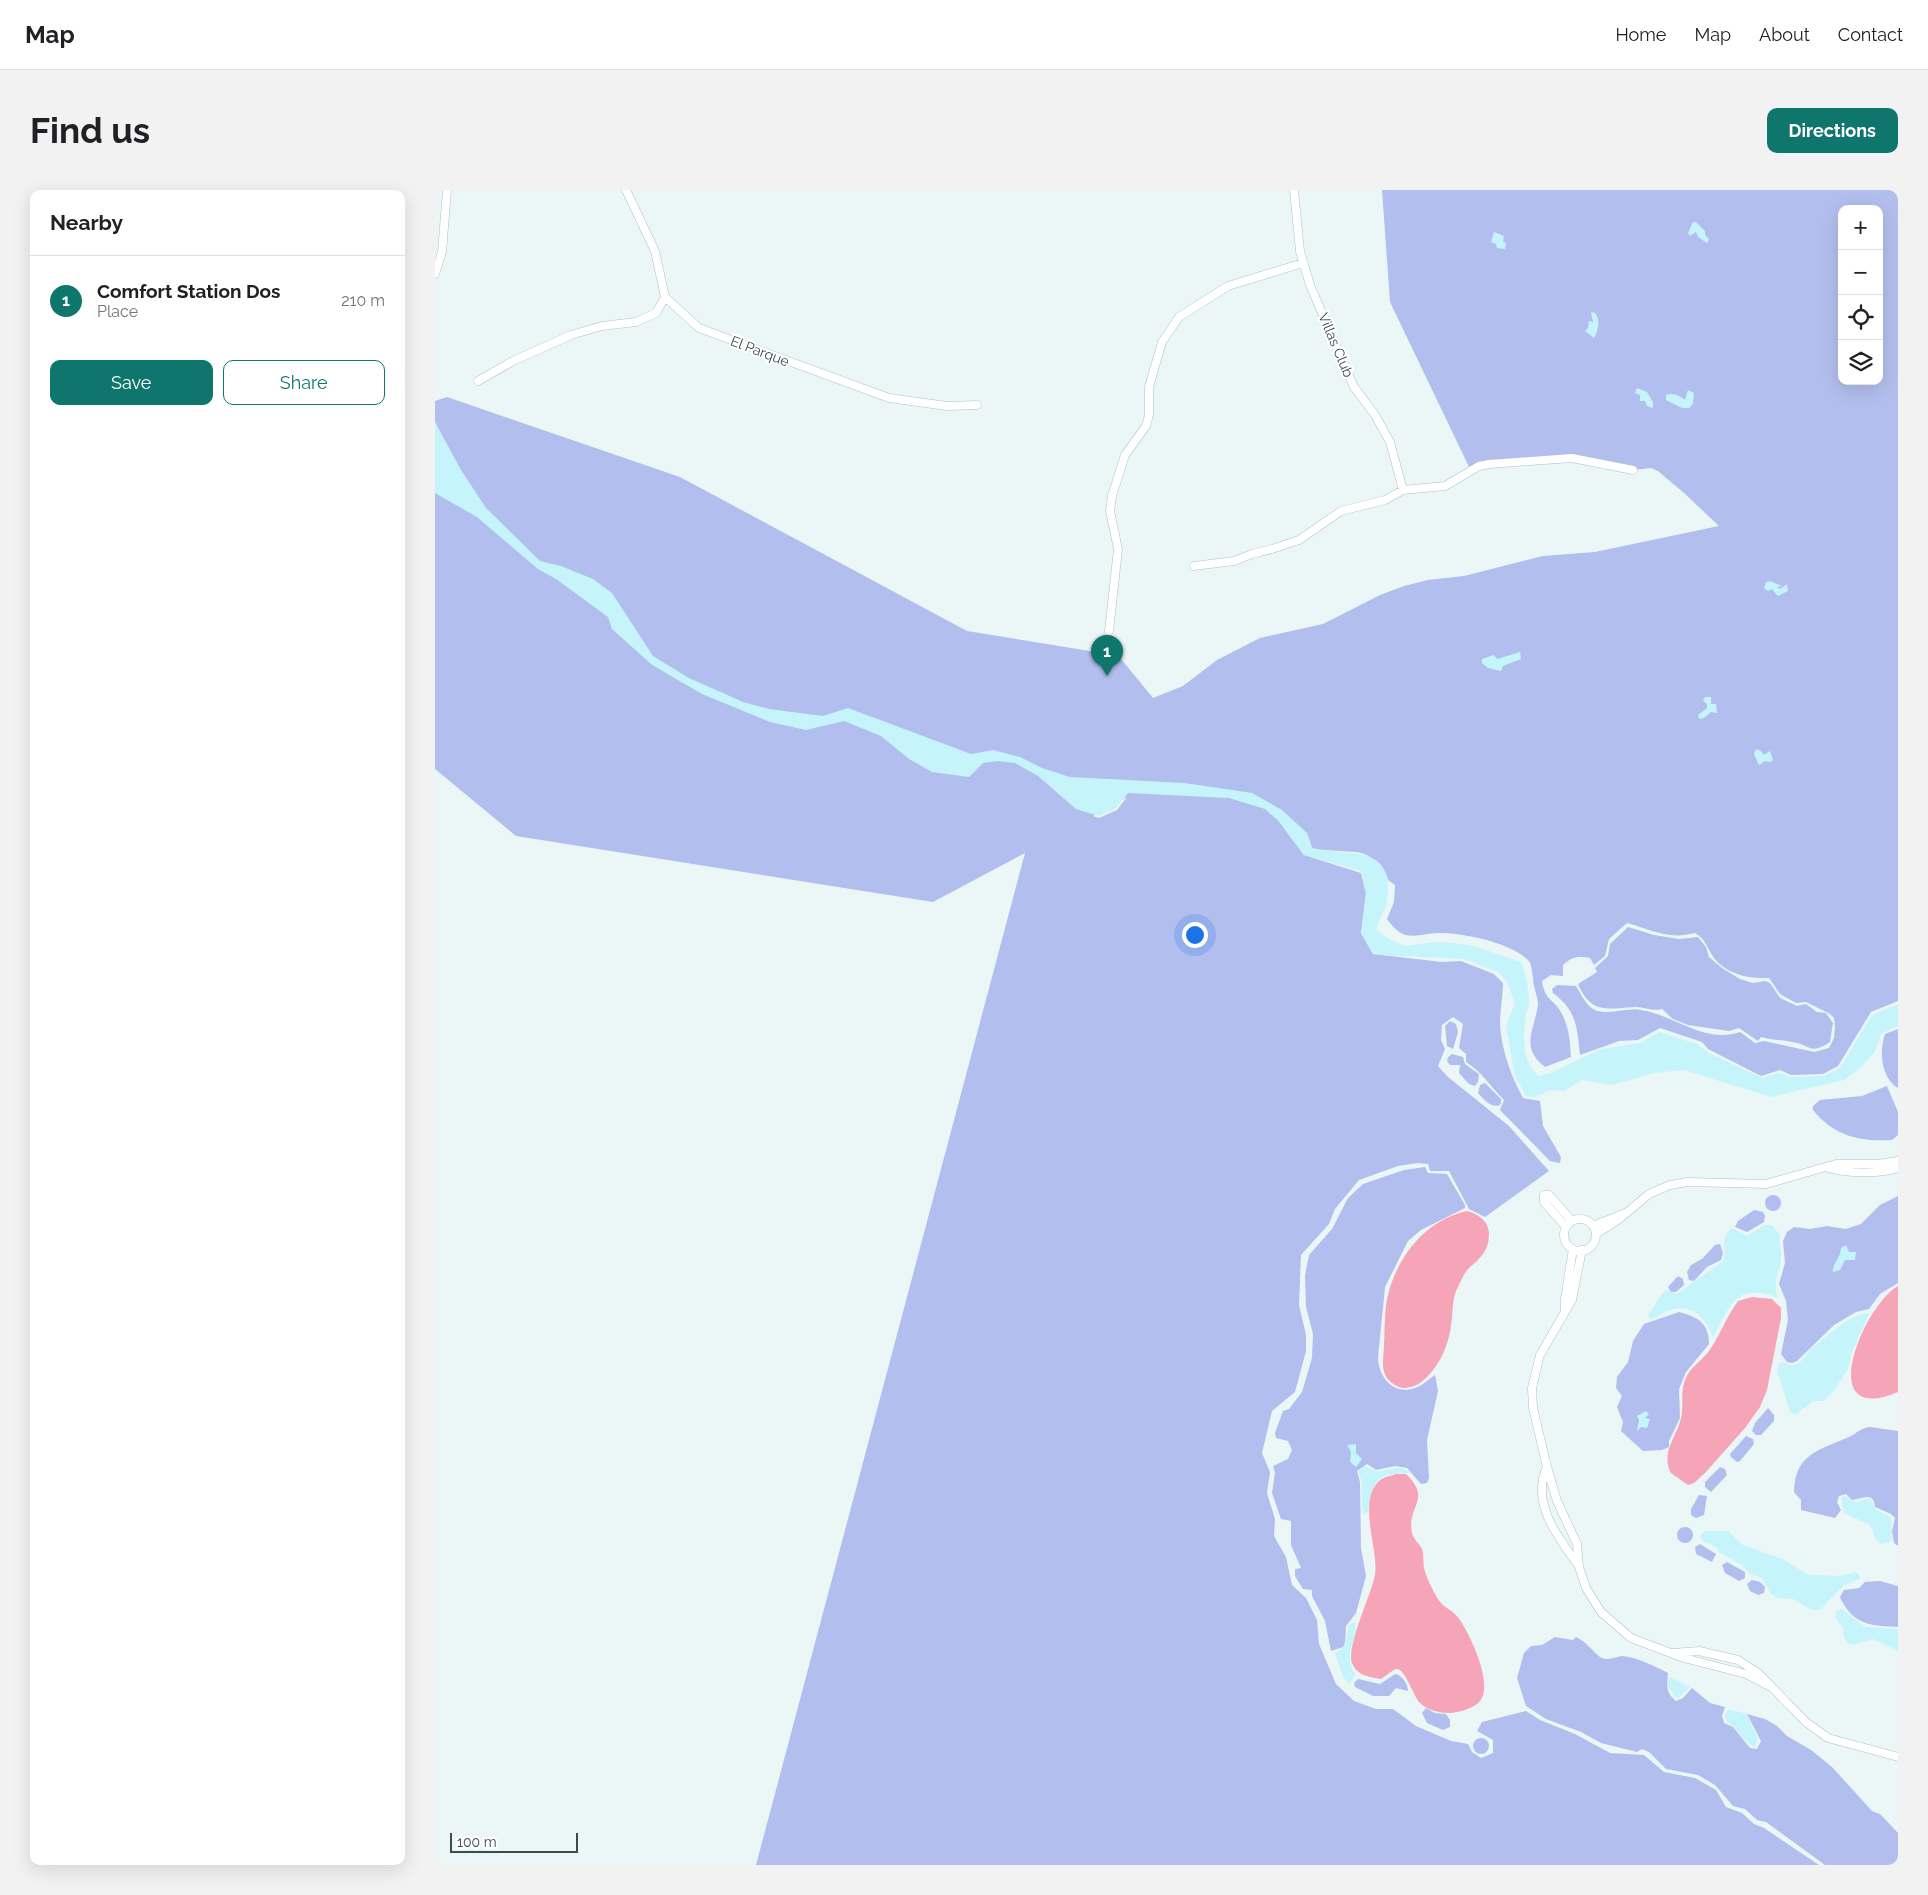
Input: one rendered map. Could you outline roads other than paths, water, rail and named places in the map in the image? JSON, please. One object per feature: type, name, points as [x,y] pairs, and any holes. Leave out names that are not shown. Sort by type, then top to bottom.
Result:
[{"type":"street","points":[[435,274],[442,252],[447,190]]},
{"type":"street","points":[[478,381],[513,361],[571,335],[602,326],[636,322],[656,313],[665,297],[655,251],[625,190]]},
{"type":"street","name":"Villas Club","points":[[1294,190],[1303,263],[1354,387],[1375,415],[1390,442],[1403,490]]},
{"type":"street","points":[[1109,631],[1117,549],[1110,512],[1112,496],[1125,456],[1146,426],[1149,414],[1149,387],[1162,342],[1179,317],[1228,286],[1303,263]]},
{"type":"street","name":"El Parque","points":[[665,297],[699,328],[842,382],[889,398],[947,406],[977,406]]},
{"type":"street","points":[[1193,566],[1234,561],[1290,543],[1318,528],[1341,512],[1385,500],[1403,490],[1445,486],[1479,466],[1572,458],[1633,470]]},
{"type":"street","points":[[1595,1234],[1610,1226],[1649,1194],[1670,1185],[1688,1182],[1767,1184],[1841,1164],[1878,1164],[1898,1161]]},
{"type":"street","points":[[1828,1168],[1837,1171],[1867,1172],[1898,1168]]},
{"type":"street","points":[[1566,1227],[1544,1202],[1544,1195],[1549,1195],[1572,1221]]},
{"type":"street","points":[[1593,1226],[1623,1214]]},
{"type":"street","points":[[1583,1220],[1593,1226],[1595,1234],[1590,1246],[1577,1250],[1565,1240],[1566,1227],[1572,1221],[1583,1220]]},
{"type":"street","points":[[1577,1250],[1565,1298],[1565,1310],[1543,1348],[1533,1380],[1533,1408],[1547,1467],[1564,1515],[1577,1544],[1579,1567],[1592,1599],[1615,1626],[1631,1638],[1671,1653],[1746,1674],[1769,1686],[1806,1722],[1828,1738],[1898,1756]]},
{"type":"street","points":[[1547,1467],[1543,1476],[1544,1510],[1550,1523],[1579,1567]]},
{"type":"street","points":[[1550,1523],[1564,1515]]},
{"type":"place","name":"Comfort Station Dos","points":[[1107,676]]}]
